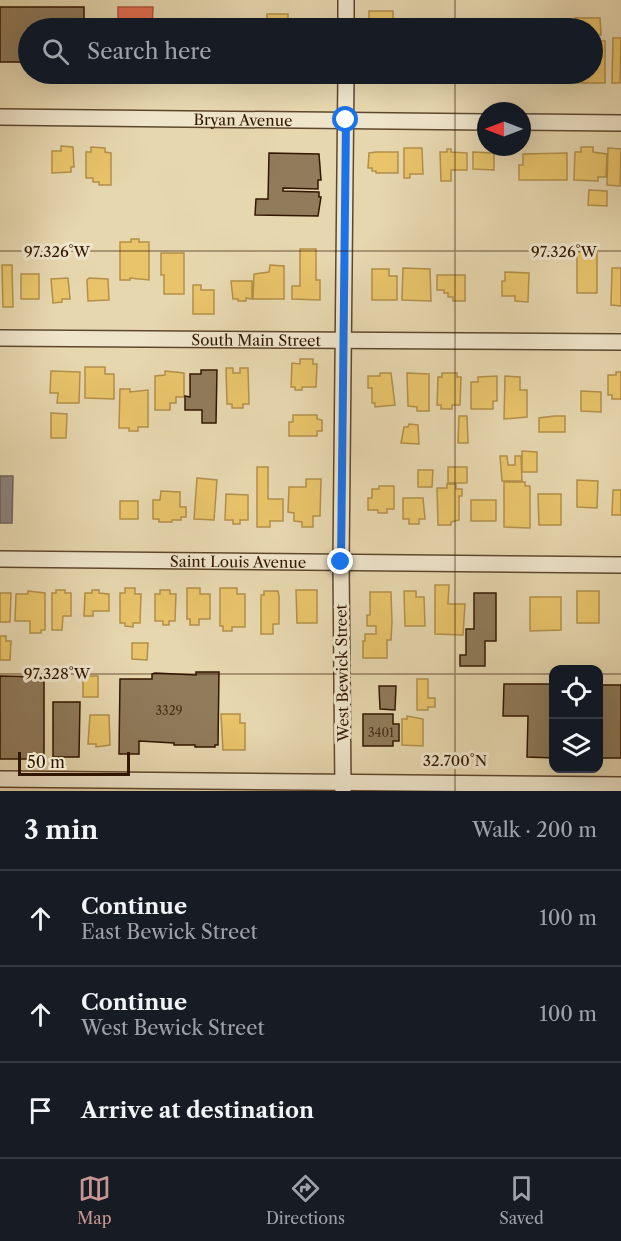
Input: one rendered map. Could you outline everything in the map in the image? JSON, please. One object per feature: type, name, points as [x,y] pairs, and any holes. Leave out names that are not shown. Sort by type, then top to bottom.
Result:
[{"type":"street","points":[[346,0],[346,18]]},
{"type":"street","name":"West Bewick Street","points":[[343,787],[341,562],[346,84]]},
{"type":"street","name":"Bryan Avenue","points":[[0,117],[477,122]]},
{"type":"street","points":[[531,122],[621,123]]},
{"type":"street","name":"South Main Street","points":[[0,338],[621,342]]},
{"type":"street","name":"Saint Louis Avenue","points":[[0,559],[621,566]]},
{"type":"street","points":[[0,779],[399,788],[602,788],[621,785]]},
{"type":"building: Homes","points":[[369,11],[393,11],[393,18],[369,18]]},
{"type":"building: Homes","points":[[267,14],[288,14],[288,18],[267,18]]},
{"type":"building: Homes","points":[[613,38],[621,38],[620,83],[612,83]]},
{"type":"building: Homes","points":[[603,41],[605,41],[605,83],[603,83]]},
{"type":"building: Homes","points":[[61,146],[73,147],[74,167],[71,167],[71,172],[52,173],[52,151],[61,151]]},
{"type":"building: Homes","points":[[91,147],[105,148],[105,152],[111,153],[111,185],[99,185],[99,182],[93,182],[93,178],[86,178],[86,152],[91,152]]},
{"type":"building: Homes","points":[[581,147],[593,147],[593,152],[607,154],[606,177],[598,177],[598,181],[574,180],[575,152],[581,152]]},
{"type":"building: Homes","points":[[404,148],[422,148],[423,174],[410,174],[410,178],[404,178]]},
{"type":"building: Homes","points":[[608,148],[621,149],[620,186],[607,185]]},
{"type":"building: Homes","points":[[447,149],[451,149],[451,152],[467,153],[467,170],[451,170],[451,181],[441,181],[440,152],[447,152]]},
{"type":"building: Homes","points":[[398,152],[398,173],[376,173],[372,171],[372,168],[368,168],[369,153]]},
{"type":"building: Homes","points":[[473,152],[477,152],[477,156],[494,156],[494,170],[473,169]]},
{"type":"building: Homes","points":[[567,153],[567,180],[519,180],[519,165],[523,165],[523,156],[531,156],[531,154]]},
{"type":"building: Homes","points":[[589,190],[607,191],[607,206],[588,205]]},
{"type":"building: Homes","points":[[131,239],[149,242],[149,280],[130,278],[130,280],[120,280],[120,242],[131,242]]},
{"type":"building: Homes","points":[[300,249],[316,249],[316,280],[320,280],[320,300],[292,299],[292,286],[300,286]]},
{"type":"building: Homes","points":[[577,252],[597,252],[597,293],[577,293]]},
{"type":"building: Homes","points":[[161,253],[184,253],[184,294],[164,294]]},
{"type":"building: Homes","points":[[2,265],[12,265],[13,307],[3,307]]},
{"type":"building: Homes","points":[[270,265],[284,266],[284,299],[253,299],[254,274],[269,272]]},
{"type":"building: Homes","points":[[403,268],[430,269],[431,301],[402,300]]},
{"type":"building: Homes","points":[[612,268],[621,268],[621,306],[611,305]]},
{"type":"building: Homes","points":[[372,269],[389,269],[389,276],[397,276],[397,300],[372,300]]},
{"type":"building: Homes","points":[[505,272],[529,273],[528,302],[515,301],[515,296],[502,296],[502,281],[505,281]]},
{"type":"building: Homes","points":[[21,274],[39,274],[39,299],[21,299]]},
{"type":"building: Homes","points":[[437,275],[465,275],[465,301],[453,301],[453,297],[448,297],[448,293],[444,293],[444,290],[437,290]]},
{"type":"building: Homes","points":[[68,278],[70,299],[62,299],[62,302],[53,303],[51,279]]},
{"type":"building: Homes","points":[[89,278],[108,279],[109,300],[88,301],[87,280]]},
{"type":"building: Homes","points":[[231,281],[252,281],[252,299],[246,298],[246,301],[238,301],[238,299],[233,299]]},
{"type":"building: Homes","points":[[193,285],[201,285],[201,290],[214,290],[214,314],[193,314]]},
{"type":"building: Homes","points":[[300,359],[313,359],[313,364],[317,364],[316,387],[302,387],[302,390],[295,390],[295,387],[291,387],[292,363],[300,364]]},
{"type":"building: Homes","points":[[85,367],[105,367],[105,374],[114,374],[114,399],[85,398]]},
{"type":"building: Homes","points":[[226,368],[233,368],[233,373],[240,373],[240,368],[248,368],[249,404],[243,404],[243,408],[232,408],[232,404],[227,404]]},
{"type":"building: Homes","points":[[51,371],[80,372],[79,403],[57,403],[58,393],[50,393]]},
{"type":"building: Homes","points":[[165,371],[184,373],[184,397],[176,397],[176,403],[170,403],[170,410],[155,410],[155,376],[165,375]]},
{"type":"building: Homes","points":[[616,372],[621,372],[621,399],[612,399],[612,395],[608,395],[608,375],[616,375]]},
{"type":"building: Homes","points":[[380,373],[391,373],[395,405],[375,407],[375,403],[372,403],[372,388],[368,388],[368,376],[380,376]]},
{"type":"building: Homes","points":[[407,373],[429,374],[429,411],[417,411],[417,407],[408,406]]},
{"type":"building: Homes","points":[[442,373],[457,373],[457,377],[461,377],[460,405],[452,405],[452,409],[441,409],[441,405],[437,405],[438,377],[442,377]]},
{"type":"building: Homes","points":[[497,376],[497,401],[493,401],[493,409],[471,409],[471,382],[478,382],[478,377]]},
{"type":"building: Homes","points":[[505,376],[520,377],[520,390],[527,390],[527,417],[504,419]]},
{"type":"building: Homes","points":[[120,389],[130,389],[130,392],[148,390],[148,427],[138,427],[138,431],[119,428]]},
{"type":"building: Homes","points":[[581,391],[601,392],[601,412],[581,411]]},
{"type":"building: Homes","points":[[51,413],[67,414],[66,438],[51,438]]},
{"type":"building: Homes","points":[[293,415],[317,415],[317,419],[322,420],[322,431],[317,431],[317,436],[289,436],[289,422],[293,422]]},
{"type":"building: Homes","points":[[459,416],[467,416],[468,443],[458,443]]},
{"type":"building: Homes","points":[[565,416],[565,432],[539,432],[539,418]]},
{"type":"building: Homes","points":[[409,424],[418,425],[419,444],[401,443],[404,427],[408,427]]},
{"type":"building: Homes","points":[[522,451],[537,452],[537,472],[522,472]]},
{"type":"building: Homes","points":[[500,456],[507,456],[508,465],[515,465],[515,456],[521,456],[522,481],[502,481]]},
{"type":"building: Homes","points":[[257,467],[268,467],[268,499],[283,499],[283,521],[270,521],[270,527],[257,527]]},
{"type":"building: Homes","points":[[448,467],[467,467],[467,483],[448,483]]},
{"type":"building: Homes","points":[[418,470],[433,470],[432,487],[418,487]]},
{"type":"building: Homes","points":[[197,478],[217,480],[214,520],[194,519]]},
{"type":"building: Homes","points":[[306,479],[321,479],[320,516],[313,516],[313,527],[302,527],[302,522],[294,521],[294,513],[288,512],[289,487],[306,487]]},
{"type":"building: Homes","points":[[577,480],[598,481],[597,508],[577,507]]},
{"type":"building: Homes","points":[[504,482],[525,482],[525,486],[530,486],[530,528],[504,527]]},
{"type":"building: Homes","points":[[447,484],[456,484],[456,489],[462,489],[462,496],[459,496],[459,520],[451,522],[451,525],[438,525],[437,488],[447,488]]},
{"type":"building: Homes","points":[[379,486],[394,486],[394,509],[387,509],[387,513],[368,510],[368,498],[372,498],[372,489],[379,489]]},
{"type":"building: Homes","points":[[613,490],[621,490],[621,515],[612,515]]},
{"type":"building: Homes","points":[[161,491],[180,492],[180,507],[186,507],[186,517],[181,517],[181,520],[172,520],[172,522],[159,522],[159,519],[153,519],[153,500],[160,500]]},
{"type":"building: Homes","points":[[226,494],[248,495],[248,520],[240,520],[240,524],[233,524],[233,520],[225,520]]},
{"type":"building: Homes","points":[[538,494],[561,494],[561,525],[539,525]]},
{"type":"building: Homes","points":[[403,498],[423,498],[425,519],[419,519],[419,524],[409,524],[409,519],[403,519]]},
{"type":"building: Homes","points":[[471,500],[496,500],[496,521],[471,521]]},
{"type":"building: Homes","points":[[120,501],[138,501],[138,519],[120,519]]},
{"type":"building: Homes","points":[[435,585],[449,585],[448,604],[465,604],[463,635],[435,634]]},
{"type":"building: Homes","points":[[125,588],[135,588],[135,594],[141,594],[140,623],[133,623],[133,627],[120,623],[120,593],[125,593]]},
{"type":"building: Homes","points":[[187,588],[200,588],[200,594],[210,594],[210,619],[199,619],[199,625],[190,625],[190,619],[187,619]]},
{"type":"building: Homes","points":[[220,588],[237,588],[237,594],[245,594],[245,627],[232,627],[232,631],[223,631],[223,626],[220,626]]},
{"type":"building: Homes","points":[[56,590],[71,593],[71,616],[63,616],[62,630],[52,630],[52,593],[56,593]]},
{"type":"building: Homes","points":[[92,590],[109,594],[109,611],[93,611],[93,616],[84,616],[85,593],[92,593]]},
{"type":"building: Homes","points":[[160,590],[170,590],[170,594],[176,594],[175,621],[169,621],[169,625],[163,625],[163,621],[155,621],[155,594],[160,594]]},
{"type":"building: Homes","points":[[296,590],[317,590],[317,623],[297,623]]},
{"type":"building: Homes","points":[[28,591],[45,593],[45,630],[41,630],[41,633],[30,633],[30,621],[15,621],[16,594],[28,594]]},
{"type":"building: Homes","points":[[264,591],[278,591],[279,624],[273,624],[273,634],[261,634],[261,595],[264,595]]},
{"type":"building: Homes","points":[[404,591],[416,591],[416,597],[424,597],[425,626],[405,626]]},
{"type":"building: Homes","points":[[577,591],[599,591],[599,623],[577,623]]},
{"type":"building: Homes","points":[[370,592],[391,592],[391,640],[387,640],[387,658],[363,658],[365,634],[376,634],[376,626],[367,626],[367,615],[370,615]]},
{"type":"building: Homes","points":[[0,593],[11,593],[10,622],[0,622]]},
{"type":"building: Homes","points":[[530,597],[561,597],[561,630],[530,631]]},
{"type":"building: Homes","points":[[0,636],[6,636],[6,641],[11,641],[10,660],[0,660]]},
{"type":"building: Homes","points":[[132,643],[148,643],[147,660],[132,659]]},
{"type":"building: Homes","points":[[83,676],[98,676],[98,697],[83,697]]},
{"type":"building: Homes","points":[[417,679],[428,679],[428,698],[435,698],[435,707],[428,707],[428,710],[417,710]]},
{"type":"building: Homes","points":[[221,714],[240,714],[240,723],[245,723],[245,750],[223,750]]},
{"type":"building: Homes","points":[[90,715],[109,715],[110,745],[96,747],[96,744],[88,744]]},
{"type":"building: Homes","points":[[407,716],[423,719],[423,746],[402,745],[402,719],[407,719]]},
{"type":"building: Shops","points":[[118,7],[153,7],[152,18],[118,18]]},
{"type":"building: Industry","points":[[0,476],[13,476],[12,523],[0,523]]},
{"type":"building: Other","points":[[0,7],[84,7],[84,18],[18,18],[18,62],[0,62]]},
{"type":"building: Other","points":[[269,153],[319,154],[321,180],[318,180],[318,189],[283,188],[283,191],[319,192],[319,197],[321,197],[318,216],[255,215],[256,199],[268,199]]},
{"type":"building: Other","points":[[201,370],[217,370],[216,423],[202,423],[202,410],[185,410],[185,396],[190,397],[190,374],[201,374]]},
{"type":"building: Other","points":[[474,593],[496,593],[496,641],[485,641],[485,666],[460,666],[460,655],[466,655],[466,629],[474,629]]},
{"type":"building: Other","points":[[196,672],[219,672],[218,745],[195,747],[195,745],[139,741],[139,754],[119,754],[120,679],[152,679],[152,674],[155,673],[196,675]]},
{"type":"building: Other","points":[[0,676],[44,677],[44,759],[0,759]]},
{"type":"building: Other","points":[[504,684],[549,684],[549,758],[527,757],[528,716],[503,716]]},
{"type":"building: Other","points":[[603,685],[621,685],[621,758],[603,758]]},
{"type":"building: Other","points":[[379,686],[396,686],[395,710],[380,709]]},
{"type":"building: Other","points":[[53,702],[80,702],[79,757],[53,757]]},
{"type":"building: Other","points":[[363,714],[393,714],[393,724],[399,724],[399,741],[393,741],[393,746],[363,746]]},
{"type":"route","points":[[341,562],[346,120]]}]
